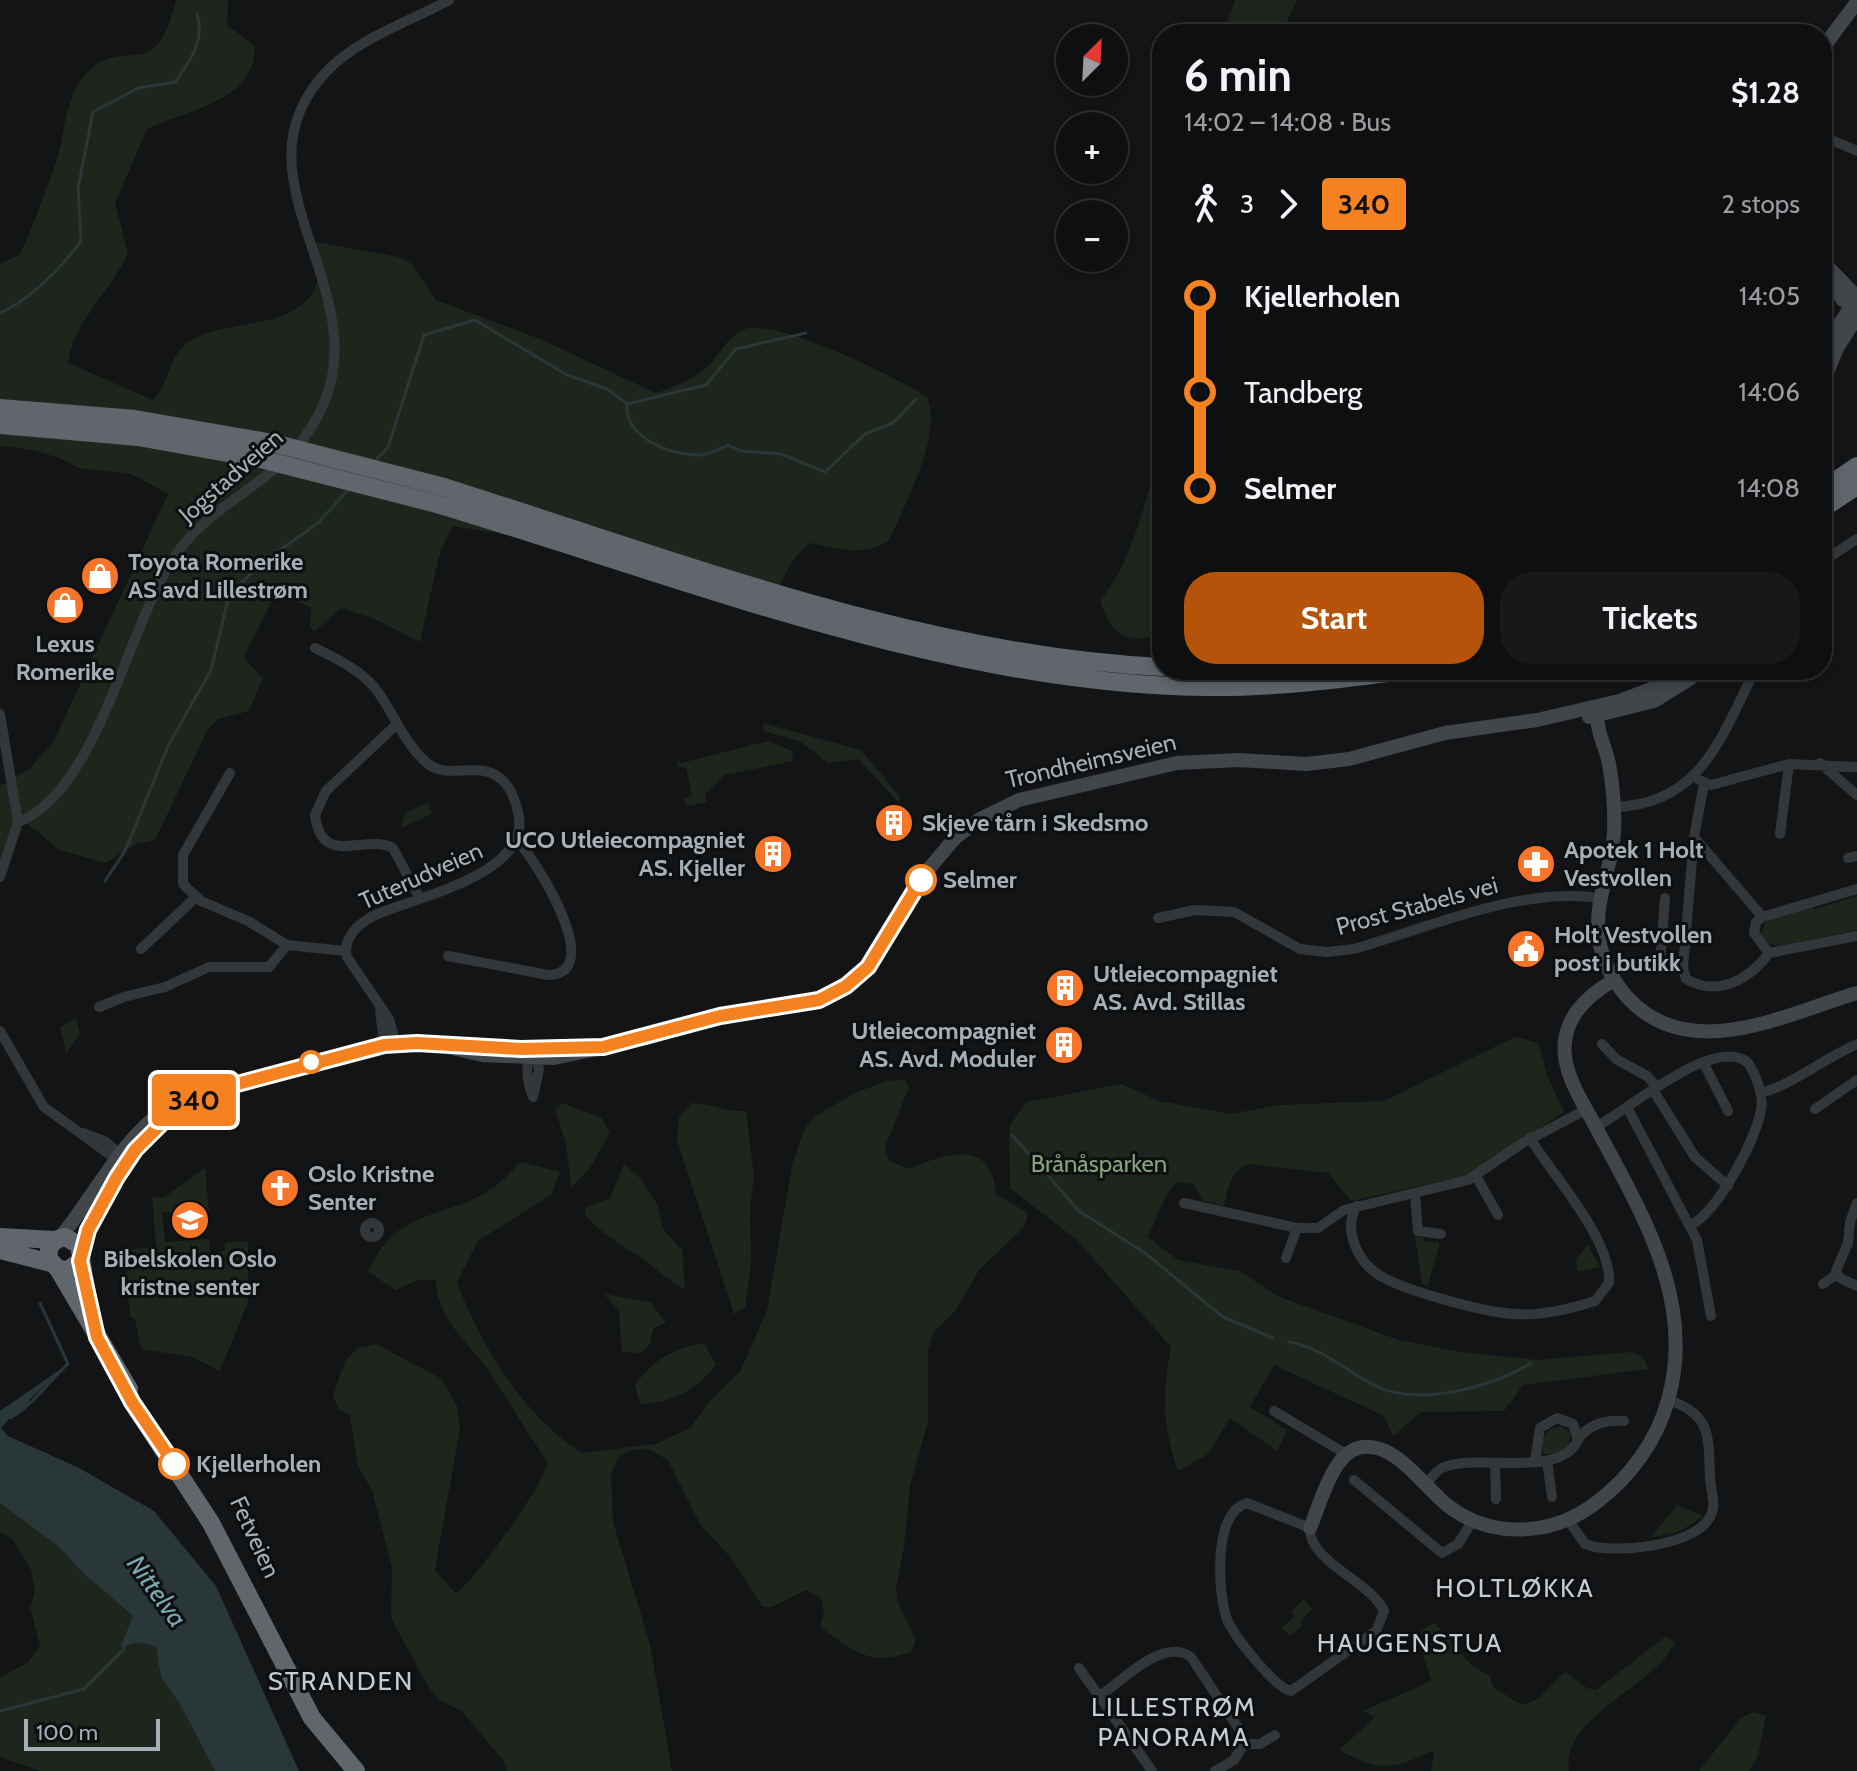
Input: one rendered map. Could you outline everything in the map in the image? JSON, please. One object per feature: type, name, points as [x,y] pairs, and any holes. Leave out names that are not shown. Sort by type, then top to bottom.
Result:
[{"type":"highway","points":[[0,408],[135,419],[273,443],[779,609],[1008,666],[1129,683],[1206,687],[1320,680]]},
{"type":"highway","points":[[0,425],[138,437],[440,496],[894,623],[1070,659],[1152,666]]},
{"type":"highway","points":[[1832,483],[1857,466]]},
{"type":"highway","points":[[1832,502],[1857,486]]},
{"type":"highway","points":[[0,1237],[73,1239],[80,1255],[68,1270],[0,1250]]},
{"type":"highway","points":[[54,1266],[48,1254],[58,1239]]},
{"type":"highway","name":"Fetveien","points":[[80,1255],[92,1325]]},
{"type":"highway","name":"Fetveien","points":[[54,1266],[123,1381],[177,1450],[213,1503],[235,1546],[274,1643],[312,1718],[332,1748],[356,1771]]},
{"type":"main road","points":[[1832,36],[1857,2]]},
{"type":"main road","points":[[1832,273],[1856,306]]},
{"type":"main road","points":[[1832,337],[1856,306]]},
{"type":"main road","points":[[1832,360],[1856,306]]},
{"type":"main road","name":"Trondheimsveien","points":[[58,1239],[119,1158],[207,1092],[390,1044],[458,1047],[482,1055],[584,1053],[720,1016],[797,1006],[837,992],[873,960],[916,888],[948,845],[980,819],[1019,800],[1177,763],[1334,762],[1445,733],[1603,712],[1669,694],[1687,680]]},
{"type":"main road","points":[[1603,712],[1614,807],[1613,845],[1601,898],[1600,945],[1614,980],[1651,1017],[1675,1028],[1707,1033],[1738,1029],[1857,993]]},
{"type":"main road","points":[[1310,1528],[1346,1454],[1363,1447],[1382,1449],[1452,1509],[1473,1520],[1516,1530],[1535,1529],[1568,1520],[1602,1498],[1635,1465],[1656,1431],[1668,1400],[1675,1339],[1663,1264],[1644,1218],[1566,1063],[1567,1033],[1583,1002],[1614,980]]},
{"type":"main road","name":"Trondheimsveien","points":[[80,1255],[119,1158]]},
{"type":"street","name":"Jogstadveien","points":[[18,822],[44,810],[75,769],[180,549],[288,457],[305,438],[325,404],[334,372],[336,327],[298,206],[292,172],[292,146],[306,99],[330,68],[351,52],[449,0]]},
{"type":"street","points":[[1832,140],[1857,151]]},
{"type":"street","points":[[1832,555],[1857,539]]},
{"type":"street","name":"Tuterudveien","points":[[315,648],[364,677],[380,696],[396,725],[435,769],[487,772],[504,781],[519,817],[517,841],[511,852],[493,867],[361,922],[345,951]]},
{"type":"street","points":[[1614,807],[1656,803],[1692,777],[1711,757],[1750,680]]},
{"type":"street","points":[[0,714],[18,822],[0,877]]},
{"type":"street","points":[[396,725],[326,791],[315,811],[316,823],[333,844],[354,848],[379,843],[393,848],[419,897]]},
{"type":"street","points":[[1820,763],[1857,795]]},
{"type":"street","points":[[1692,777],[1704,784],[1789,764],[1857,767]]},
{"type":"street","points":[[1780,834],[1789,764]]},
{"type":"street","points":[[230,773],[183,855],[183,884],[195,898],[248,921],[287,945],[345,951],[380,1010],[390,1044]]},
{"type":"street","points":[[1704,784],[1694,837],[1683,967],[1686,979],[1722,987],[1752,971],[1769,953],[1857,936]]},
{"type":"street","points":[[1694,837],[1762,917]]},
{"type":"street","points":[[448,956],[548,975],[558,973],[567,963],[572,947],[564,920],[531,855],[517,841]]},
{"type":"street","points":[[1769,953],[1754,933],[1756,922],[1762,917],[1857,889]]},
{"type":"street","name":"Prost Stabels vei","points":[[1158,918],[1195,910],[1234,912],[1300,949],[1327,952],[1354,949],[1536,897],[1559,894],[1601,898]]},
{"type":"street","points":[[141,949],[195,898]]},
{"type":"street","points":[[1665,898],[1660,963],[1683,967]]},
{"type":"street","points":[[99,1007],[165,987],[209,967],[269,967],[287,945]]},
{"type":"street","points":[[0,1031],[44,1107],[119,1158]]},
{"type":"street","points":[[1602,1044],[1620,1063],[1647,1076],[1695,1157],[1728,1186]]},
{"type":"street","points":[[1760,1093],[1783,1086],[1814,1064],[1857,1044]]},
{"type":"street","points":[[1596,1127],[1687,1069],[1732,1056],[1744,1059],[1760,1093],[1761,1109],[1728,1186],[1714,1206],[1691,1225]]},
{"type":"street","points":[[1704,1064],[1728,1111]]},
{"type":"street","points":[[1815,1109],[1857,1080]]},
{"type":"street","points":[[1184,1203],[1297,1228],[1328,1224],[1344,1210],[1476,1176],[1530,1138],[1587,1109]]},
{"type":"street","points":[[1628,1109],[1691,1225],[1702,1257],[1711,1316]]},
{"type":"street","points":[[1357,1206],[1351,1221],[1354,1245],[1367,1265],[1386,1279],[1499,1313],[1533,1314],[1595,1301],[1609,1283],[1607,1266],[1577,1202],[1547,1166],[1530,1138]]},
{"type":"street","points":[[1476,1176],[1498,1215]]},
{"type":"street","points":[[1415,1193],[1418,1231],[1441,1234]]},
{"type":"street","points":[[1823,1284],[1837,1274],[1857,1203]]},
{"type":"street","points":[[1286,1258],[1297,1228]]},
{"type":"street","points":[[1837,1274],[1857,1286]]},
{"type":"street","points":[[1568,1520],[1585,1544],[1608,1548],[1662,1544],[1703,1527],[1714,1508],[1707,1433],[1694,1412],[1668,1400]]},
{"type":"street","points":[[1274,1411],[1346,1454]]},
{"type":"street","points":[[1535,1461],[1537,1435],[1551,1420],[1564,1419],[1573,1424],[1578,1440]]},
{"type":"street","points":[[1425,1486],[1442,1468],[1547,1461],[1571,1453],[1584,1431],[1600,1422],[1624,1421]]},
{"type":"street","points":[[1547,1461],[1552,1497]]},
{"type":"street","points":[[1495,1463],[1496,1499]]},
{"type":"street","points":[[1354,1480],[1442,1553],[1454,1548],[1473,1520]]},
{"type":"street","points":[[1247,1503],[1310,1528],[1317,1549],[1377,1599],[1384,1618],[1376,1631],[1291,1691],[1273,1681],[1229,1623],[1221,1545],[1229,1517],[1247,1503]]},
{"type":"street","points":[[1100,1696],[1167,1651],[1183,1651],[1191,1657],[1239,1729],[1244,1744]]},
{"type":"street","points":[[1079,1668],[1152,1771]]},
{"type":"street","points":[[1244,1744],[1260,1744],[1275,1735]]},
{"type":"street","points":[[1215,1771],[1234,1760],[1244,1744]]},
{"type":"green space","points":[[176,0],[228,0],[227,25],[255,46],[252,65],[244,80],[231,92],[147,129],[115,203],[128,254],[77,334],[68,363],[153,400],[163,386],[176,355],[187,343],[219,330],[273,319],[303,304],[316,285],[317,242],[399,257],[412,264],[436,300],[540,339],[656,393],[700,372],[734,336],[745,329],[782,332],[865,364],[927,397],[931,413],[926,450],[912,491],[888,542],[859,550],[811,543],[793,561],[774,599],[509,535],[452,526],[439,556],[420,642],[377,620],[341,608],[314,632],[310,625],[311,608],[277,590],[245,655],[245,659],[263,678],[249,711],[218,719],[207,731],[155,840],[136,844],[105,863],[60,850],[20,818],[0,871],[0,786],[28,770],[53,743],[168,494],[131,474],[77,468],[52,456],[0,446],[0,264],[19,255],[26,242],[58,155],[71,99],[82,79],[103,61],[149,51],[159,42],[168,26]]},
{"type":"green space","points":[[1235,0],[1297,0],[1286,24],[1227,24]]},
{"type":"green space","points":[[1152,477],[1152,637],[1139,639],[1121,634],[1114,628],[1100,599],[1122,567]]},
{"type":"green space","points":[[763,723],[861,750],[900,797],[899,803],[858,759],[828,763],[801,742],[764,731]]},
{"type":"green space","points":[[768,741],[792,751],[793,761],[725,775],[705,794],[707,802],[687,806],[684,798],[692,796],[686,767],[678,767],[677,758],[681,763]]},
{"type":"green space","points":[[428,803],[432,814],[401,828],[405,813]]},
{"type":"green space","points":[[1857,896],[1857,930],[1780,946],[1765,943],[1760,935],[1766,920],[1812,905],[1814,909]]},
{"type":"green space","points":[[76,1018],[80,1034],[66,1053],[60,1028]]},
{"type":"green space","name":"Brånåsparken","points":[[1515,1037],[1539,1043],[1547,1075],[1564,1112],[1470,1175],[1351,1201],[1328,1173],[1247,1164],[1233,1176],[1224,1206],[1202,1200],[1194,1184],[1177,1182],[1164,1200],[1148,1237],[1178,1260],[1240,1271],[1277,1296],[1399,1340],[1460,1352],[1537,1360],[1632,1352],[1643,1357],[1648,1369],[1523,1385],[1504,1411],[1421,1412],[1393,1436],[1384,1416],[1274,1365],[1250,1407],[1287,1430],[1277,1451],[1230,1418],[1208,1454],[1178,1471],[1165,1409],[1171,1347],[1078,1241],[1010,1188],[1009,1127],[1026,1102],[1122,1084],[1159,1101],[1231,1114],[1278,1105],[1384,1101]]},
{"type":"green space","points":[[904,1080],[909,1087],[885,1147],[889,1161],[909,1169],[952,1155],[976,1157],[986,1164],[993,1176],[996,1194],[1028,1213],[1024,1227],[979,1270],[956,1310],[933,1333],[928,1350],[928,1422],[910,1486],[904,1547],[896,1587],[898,1603],[916,1639],[911,1652],[884,1658],[853,1649],[820,1627],[824,1613],[821,1598],[806,1590],[772,1607],[763,1607],[731,1558],[700,1524],[668,1460],[648,1449],[631,1450],[619,1456],[611,1474],[613,1522],[650,1644],[672,1771],[507,1771],[502,1759],[462,1711],[440,1701],[429,1688],[391,1618],[392,1568],[372,1490],[358,1467],[350,1416],[338,1408],[333,1396],[345,1361],[358,1348],[376,1344],[442,1379],[457,1406],[460,1428],[435,1570],[456,1594],[493,1551],[523,1508],[536,1488],[547,1461],[485,1366],[446,1316],[437,1293],[436,1280],[418,1280],[396,1290],[368,1272],[380,1250],[409,1224],[480,1196],[501,1182],[521,1162],[560,1172],[551,1195],[478,1241],[457,1282],[478,1331],[506,1377],[560,1437],[581,1453],[656,1444],[690,1428],[710,1401],[741,1370],[767,1310],[793,1161],[805,1128],[815,1116],[857,1092],[887,1081]]},
{"type":"green space","points":[[562,1103],[602,1118],[610,1132],[590,1168],[571,1188],[566,1143],[555,1109]]},
{"type":"green space","points":[[692,1103],[746,1111],[754,1177],[750,1209],[751,1263],[745,1308],[734,1314],[677,1140],[679,1117]]},
{"type":"green space","points":[[624,1164],[640,1178],[657,1204],[663,1229],[682,1250],[685,1290],[604,1233],[585,1215],[585,1208],[610,1198]]},
{"type":"green space","points":[[205,1168],[209,1211],[162,1212],[165,1242],[209,1239],[210,1252],[225,1251],[225,1243],[248,1241],[248,1302],[220,1371],[192,1357],[141,1349],[135,1319],[130,1317],[128,1294],[122,1290],[132,1249],[156,1247],[152,1197],[163,1198]]},
{"type":"green space","points":[[1415,1237],[1423,1237],[1424,1242],[1438,1242],[1428,1286],[1422,1284]]},
{"type":"green space","points":[[1588,1244],[1600,1267],[1577,1272],[1576,1259]]},
{"type":"green space","points":[[604,1294],[650,1302],[666,1322],[653,1329],[650,1344],[641,1353],[622,1352],[619,1311]]},
{"type":"green space","points":[[704,1343],[716,1365],[700,1382],[673,1398],[640,1404],[635,1385],[649,1369],[673,1352]]},
{"type":"green space","points":[[1560,1426],[1570,1433],[1569,1446],[1555,1454],[1543,1454],[1545,1435]]},
{"type":"green space","points":[[0,1503],[59,1547],[84,1574],[133,1616],[121,1645],[139,1641],[156,1648],[161,1678],[180,1704],[215,1771],[40,1771],[0,1757],[0,1678],[28,1662],[40,1646],[30,1608],[35,1591],[31,1570],[13,1539],[0,1532]]},
{"type":"green space","points":[[1677,1505],[1703,1516],[1681,1531],[1650,1538]]},
{"type":"green space","points":[[1304,1599],[1312,1609],[1300,1622],[1303,1625],[1289,1636],[1282,1627],[1295,1616],[1291,1611]]},
{"type":"green space","points":[[1435,1623],[1471,1665],[1490,1676],[1493,1687],[1522,1705],[1538,1699],[1565,1672],[1587,1688],[1596,1690],[1666,1636],[1675,1642],[1650,1673],[1612,1702],[1579,1734],[1570,1751],[1569,1771],[1431,1771],[1434,1754],[1431,1751],[1406,1762],[1385,1766],[1364,1762],[1339,1750],[1375,1717],[1363,1711],[1431,1681],[1421,1647],[1421,1630]]},
{"type":"green space","points":[[1753,1712],[1766,1715],[1758,1756],[1749,1771],[1699,1771],[1741,1718]]},
{"type":"water","name":"Nittelva","points":[[68,1364],[30,1399],[25,1410],[1,1428],[8,1436],[79,1468],[154,1511],[216,1586],[299,1771],[215,1771],[180,1704],[161,1678],[156,1648],[139,1642],[123,1649],[121,1645],[133,1616],[84,1574],[59,1547],[0,1503],[0,1411]]},
{"type":"waterway","points":[[0,313],[45,282],[81,241],[78,188],[93,112],[138,88],[175,82],[198,41],[197,14]]},
{"type":"waterway","points":[[375,461],[388,447],[424,335],[475,320],[567,375],[607,389],[627,404]]},
{"type":"waterway","points":[[627,404],[706,385],[736,349],[806,333]]},
{"type":"waterway","points":[[627,404],[628,416],[640,435],[662,448],[702,455],[728,445],[741,451],[781,454],[825,472],[865,434],[893,423],[916,399]]},
{"type":"waterway","points":[[105,881],[125,851],[169,744],[211,670],[229,595],[263,562],[318,523],[348,490]]},
{"type":"waterway","points":[[1012,1135],[1079,1211],[1145,1253],[1223,1317],[1273,1338]]},
{"type":"waterway","points":[[10,1418],[32,1401],[68,1364],[40,1303]]},
{"type":"waterway","points":[[1289,1342],[1313,1349],[1376,1386],[1413,1395],[1476,1386],[1497,1380],[1531,1363]]},
{"type":"waterway","points":[[0,1711],[84,1689],[124,1649]]},
{"type":"bus line","name":"340","points":[[174,1464],[132,1402],[97,1337],[84,1291],[80,1261],[88,1230],[117,1177],[135,1150],[165,1120],[207,1092],[384,1045],[417,1043],[521,1049],[603,1047],[647,1038],[720,1016],[786,1008],[819,1000],[846,986],[868,967],[921,880]]},
{"type":"place","name":"Toyota Romerike AS avd Lillestrøm","points":[[100,576]]},
{"type":"place","name":"Lexus Romerike","points":[[65,605]]},
{"type":"place","name":"Skjeve tårn i Skedsmo","points":[[894,823]]},
{"type":"place","name":"UCO Utleiecompagniet AS. Kjeller","points":[[773,854]]},
{"type":"place","name":"Apotek 1 Holt Vestvollen","points":[[1536,864]]},
{"type":"place","name":"Selmer","points":[[921,880]]},
{"type":"place","name":"Holt Vestvollen post i butikk","points":[[1526,949]]},
{"type":"place","name":"Utleiecompagniet AS. Avd. Stillas","points":[[1065,988]]},
{"type":"place","name":"Utleiecompagniet AS. Avd. Moduler","points":[[1064,1045]]},
{"type":"place","name":"Oslo Kristne Senter","points":[[280,1188]]},
{"type":"place","name":"Bibelskolen Oslo kristne senter","points":[[190,1220]]},
{"type":"place","name":"Kjellerholen","points":[[174,1464]]},
{"type":"district","name":"HOLTLØKKA","points":[[1515,1588]]},
{"type":"district","name":"HAUGENSTUA","points":[[1410,1643]]},
{"type":"district","name":"STRANDEN","points":[[341,1681]]},
{"type":"district","name":"LILLESTRØM PANORAMA","points":[[1174,1722]]}]
